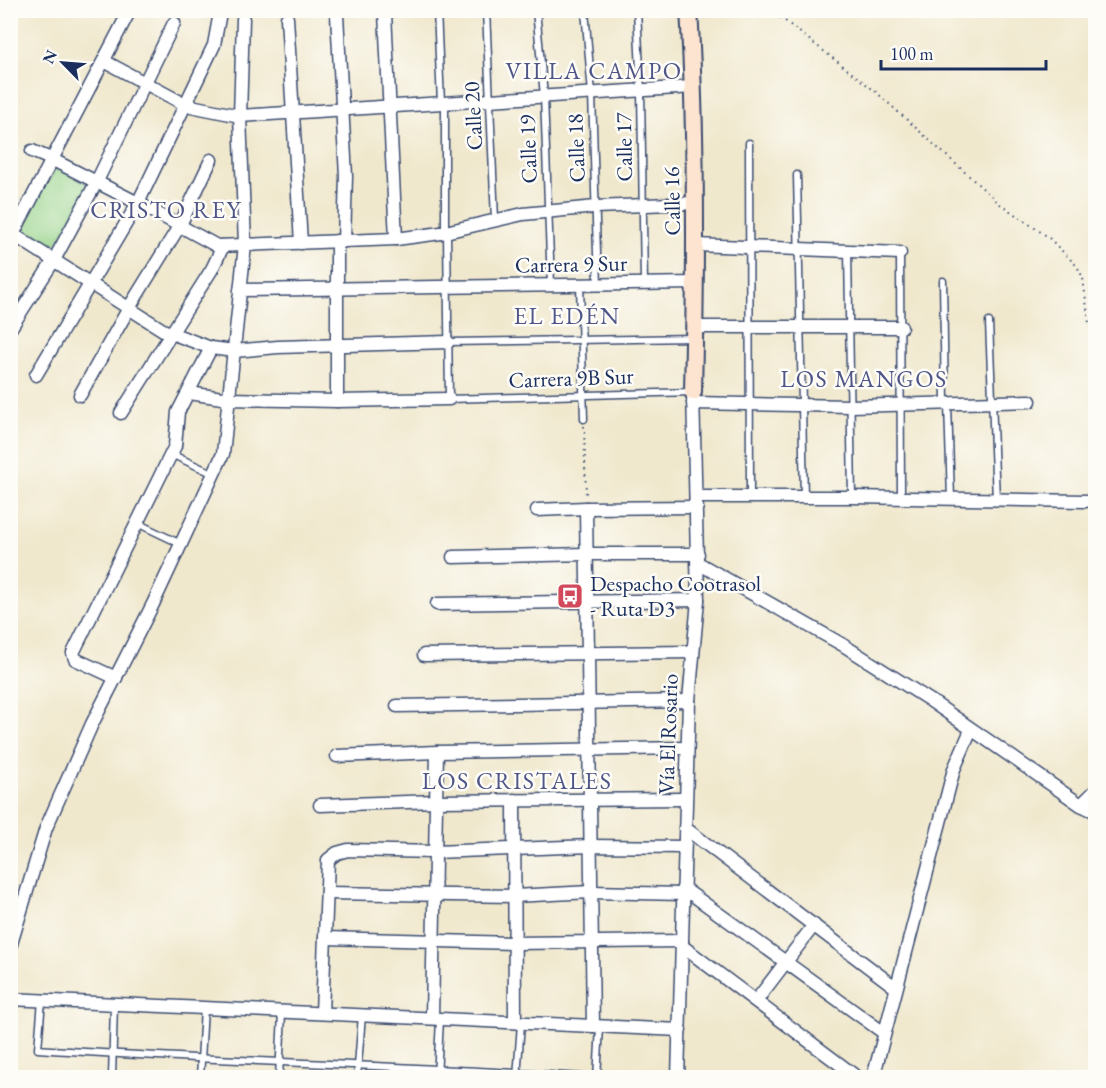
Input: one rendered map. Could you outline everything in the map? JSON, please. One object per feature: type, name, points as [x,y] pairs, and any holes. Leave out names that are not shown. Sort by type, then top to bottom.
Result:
[{"type":"street","points":[[129,10],[12,238],[54,260],[171,333],[211,348],[234,351],[267,347],[448,342]]},
{"type":"street","name":"Calle 16","points":[[688,10],[693,87],[695,246],[693,398]]},
{"type":"street","points":[[385,13],[396,239]]},
{"type":"street","points":[[337,15],[346,176],[337,290],[337,401]]},
{"type":"street","points":[[36,375],[138,203],[214,45],[219,18]]},
{"type":"street","points":[[287,18],[301,243]]},
{"type":"street","points":[[10,947],[46,828],[92,724],[223,454],[245,245],[240,116],[243,19]]},
{"type":"street","points":[[11,326],[54,260],[96,183],[174,23]]},
{"type":"street","points":[[104,61],[186,105],[240,116],[693,87]]},
{"type":"street","points":[[32,151],[138,203],[217,246],[396,239],[446,232],[495,220],[548,211],[694,203]]},
{"type":"street","points":[[81,395],[129,308],[180,225],[211,160]]},
{"type":"street","points":[[121,413],[212,269],[224,246]]},
{"type":"street","points":[[695,246],[900,253]]},
{"type":"street","name":"Carrera 9 Sur","points":[[240,290],[695,283]]},
{"type":"street","points":[[695,332],[750,327],[901,327]]},
{"type":"street","points":[[116,678],[75,659],[73,653],[175,446],[178,412],[211,348]]},
{"type":"street","points":[[189,393],[229,399],[337,401],[449,399]]},
{"type":"street","points":[[693,398],[751,403],[851,406],[1030,401]]},
{"type":"street","name":"Vía El Rosario","points":[[681,1075],[685,799],[689,701],[698,600],[693,398]]},
{"type":"street","points":[[537,510],[697,502],[750,496],[1086,501]]},
{"type":"street","points":[[586,508],[591,892],[596,1026]]},
{"type":"street","points":[[453,557],[587,554],[698,559],[843,645],[931,701],[1081,805],[1095,812]]},
{"type":"street","points":[[436,604],[698,600]]},
{"type":"street","points":[[424,655],[693,652]]},
{"type":"street","points":[[396,706],[689,701]]},
{"type":"street","points":[[873,1077],[954,769],[971,730]]},
{"type":"street","points":[[337,756],[687,748]]},
{"type":"street","points":[[436,752],[433,942],[436,1019]]},
{"type":"street","points":[[1081,805],[1095,790]]},
{"type":"street","points":[[320,805],[590,798],[685,799]]},
{"type":"street","points":[[513,800],[514,943],[518,1022]]},
{"type":"street","points":[[685,828],[896,987]]},
{"type":"street","points":[[322,1013],[328,860],[337,853],[348,850],[435,852],[591,846],[684,847]]},
{"type":"street","points":[[327,893],[514,896],[683,891],[884,1033]]},
{"type":"street","points":[[756,1001],[814,925]]},
{"type":"street","points":[[325,938],[433,942],[682,943],[858,1077]]},
{"type":"street","points":[[10,999],[680,1030]]},
{"type":"lane","points":[[437,10],[443,104],[449,399]]},
{"type":"lane","name":"Calle 20","points":[[486,10],[495,220]]},
{"type":"lane","name":"Calle 19","points":[[536,10],[544,96],[551,286]]},
{"type":"lane","name":"Calle 18","points":[[585,10],[592,93],[598,285]]},
{"type":"lane","name":"Calle 17","points":[[637,10],[641,91],[644,284]]},
{"type":"lane","points":[[748,143],[750,496]]},
{"type":"lane","points":[[797,175],[804,497]]},
{"type":"lane","points":[[848,251],[852,497]]},
{"type":"lane","points":[[900,253],[901,498]]},
{"type":"lane","points":[[943,281],[951,499]]},
{"type":"lane","points":[[580,285],[584,419]]},
{"type":"lane","points":[[989,322],[996,500]]},
{"type":"lane","points":[[448,342],[581,340],[695,332]]},
{"type":"lane","name":"Carrera 9B Sur","points":[[449,399],[583,395],[693,398]]},
{"type":"lane","points":[[171,454],[213,474]]},
{"type":"lane","points":[[137,523],[181,544]]},
{"type":"lane","points":[[42,1000],[38,1049],[358,1067],[437,1068],[518,1075],[597,1077],[596,1026]]},
{"type":"lane","points":[[111,1077],[114,1004]]},
{"type":"lane","points":[[200,1077],[204,1008]]},
{"type":"lane","points":[[279,1077],[282,1011]]},
{"type":"lane","points":[[357,1077],[362,1015]]},
{"type":"lane","points":[[436,1019],[437,1077]]},
{"type":"lane","points":[[518,1022],[518,1075]]},
{"type":"path","points":[[771,10],[875,91],[1000,204],[1048,237],[1077,266],[1083,278],[1089,323],[1095,331]]},
{"type":"path","points":[[584,419],[586,508]]},
{"type":"green space","points":[[56,166],[90,185],[54,249],[20,230]]},
{"type":"place","name":"Despacho Cootrasol - Ruta D3","points":[[570,596]]},
{"type":"district","name":"VILLA CAMPO","points":[[594,70]]},
{"type":"district","name":"CRISTO REY","points":[[166,209]]},
{"type":"district","name":"EL EDÉN","points":[[567,315]]},
{"type":"district","name":"LOS MANGOS","points":[[864,378]]},
{"type":"district","name":"LOS CRISTALES","points":[[517,780]]}]
